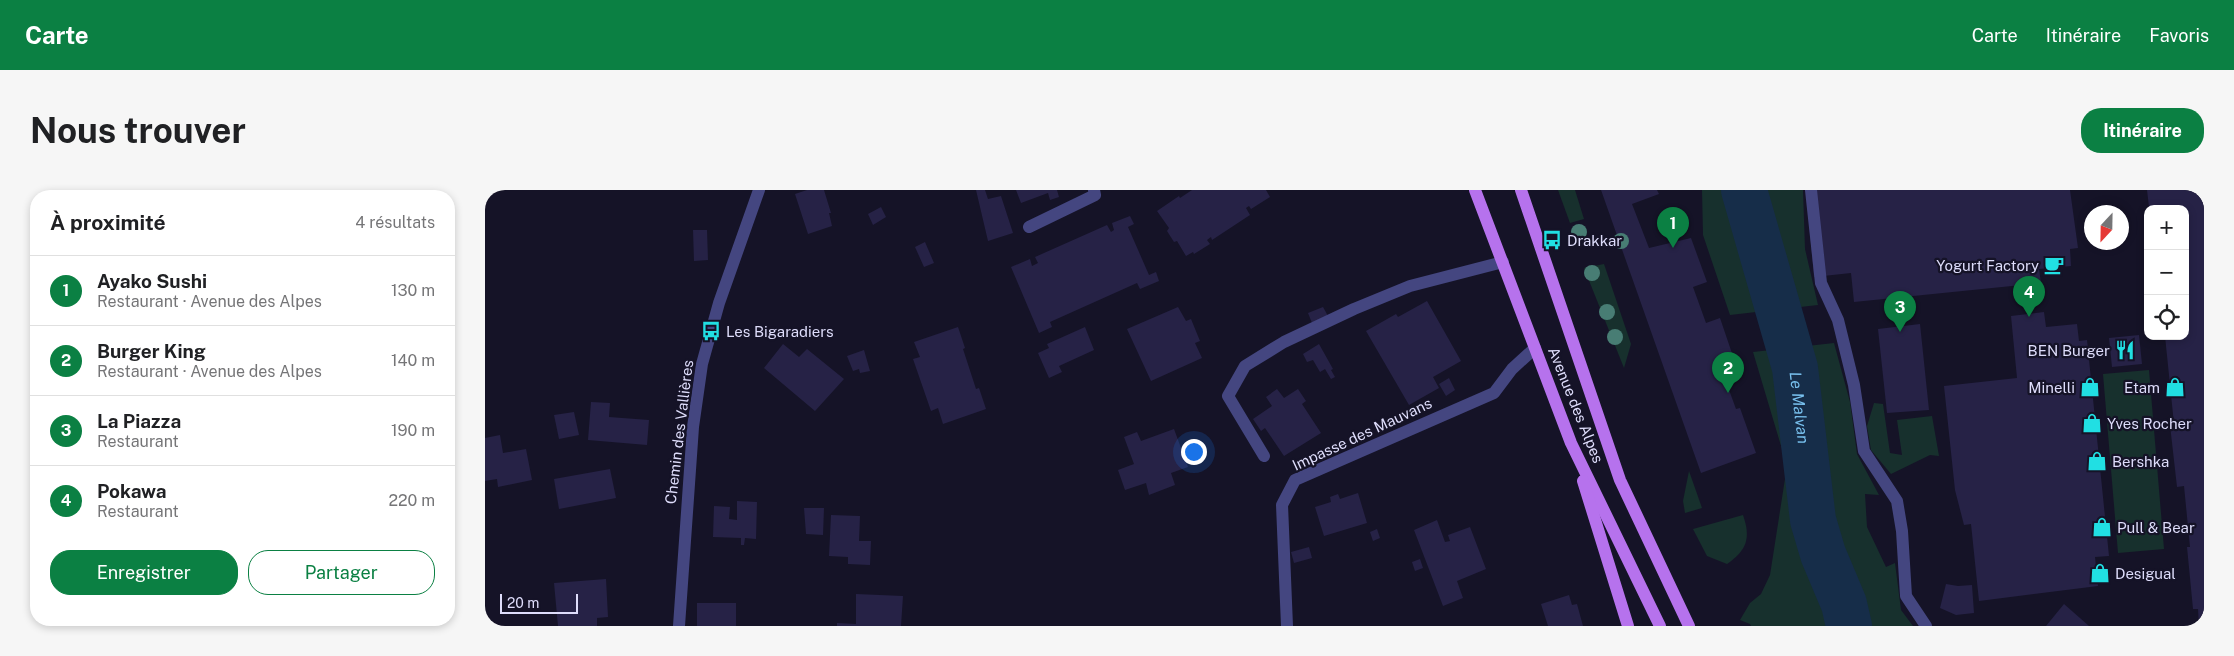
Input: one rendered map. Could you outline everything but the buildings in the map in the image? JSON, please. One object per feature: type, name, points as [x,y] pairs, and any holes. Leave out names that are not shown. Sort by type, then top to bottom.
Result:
[{"type":"main road","name":"Avenue des Alpes","points":[[1475,190],[1571,443],[1660,626]]},
{"type":"main road","name":"Avenue des Alpes","points":[[1521,190],[1620,480],[1689,626]]},
{"type":"main road","points":[[1571,443],[1628,626]]},
{"type":"street","name":"Chemin des Vallières","points":[[679,626],[689,476],[702,364],[719,303],[759,190]]},
{"type":"street","points":[[1029,227],[1095,195],[1094,190]]},
{"type":"street","points":[[1811,190],[1821,283],[1839,320],[1854,385],[1863,451],[1897,501],[1902,531],[1906,596],[1926,626]]},
{"type":"street","points":[[1264,456],[1228,396],[1245,366],[1284,342],[1353,309],[1410,286],[1503,262]]},
{"type":"street","name":"Impasse des Mauvans","points":[[1287,626],[1282,505],[1295,480],[1493,393],[1512,369],[1535,348]]},
{"type":"green space","points":[[1558,190],[1575,190],[1584,219],[1570,223]]},
{"type":"green space","points":[[1702,190],[1803,190],[1805,249],[1818,305],[1730,315],[1703,235]]},
{"type":"green space","points":[[1604,264],[1631,344],[1624,368],[1584,268]]},
{"type":"green space","points":[[1834,343],[1850,402],[1857,454],[1879,495],[1865,494],[1867,527],[1886,567],[1895,563],[1901,610],[1913,626],[1751,626],[1740,620],[1750,603],[1761,594],[1770,575],[1787,466],[1753,352]]},
{"type":"green space","points":[[2149,370],[2164,549],[2118,553],[2103,374]]},
{"type":"green space","points":[[1874,403],[1883,404],[1890,453],[1902,455],[1897,420],[1932,416],[1939,456],[1930,455],[1891,474],[1871,450],[1867,426]]},
{"type":"green space","points":[[1689,471],[1702,508],[1685,513],[1683,501]]},
{"type":"green space","points":[[1743,515],[1747,537],[1739,554],[1727,564],[1707,556],[1693,529]]},
{"type":"waterway","name":"Le Malvan","points":[[1744,190],[1795,368],[1813,520],[1823,554],[1844,604],[1849,626]]},
{"type":"place","name":"Drakkar","points":[[1552,240]]},
{"type":"place","name":"Ayako Sushi","points":[[1673,248]]},
{"type":"place","name":"Yogurt Factory","points":[[2054,265]]},
{"type":"place","name":"Pokawa","points":[[2029,317]]},
{"type":"place","name":"Les Bigaradiers","points":[[711,331]]},
{"type":"place","name":"La Piazza","points":[[1900,332]]},
{"type":"place","name":"BEN Burger","points":[[2125,350]]},
{"type":"place","name":"Minelli","points":[[2090,387]]},
{"type":"place","name":"Etam","points":[[2175,387]]},
{"type":"place","name":"Burger King","points":[[1728,393]]},
{"type":"place","name":"Yves Rocher","points":[[2092,423]]},
{"type":"place","name":"Bershka","points":[[2097,461]]},
{"type":"place","name":"Pull & Bear","points":[[2102,527]]},
{"type":"place","name":"Desigual","points":[[2100,573]]}]
